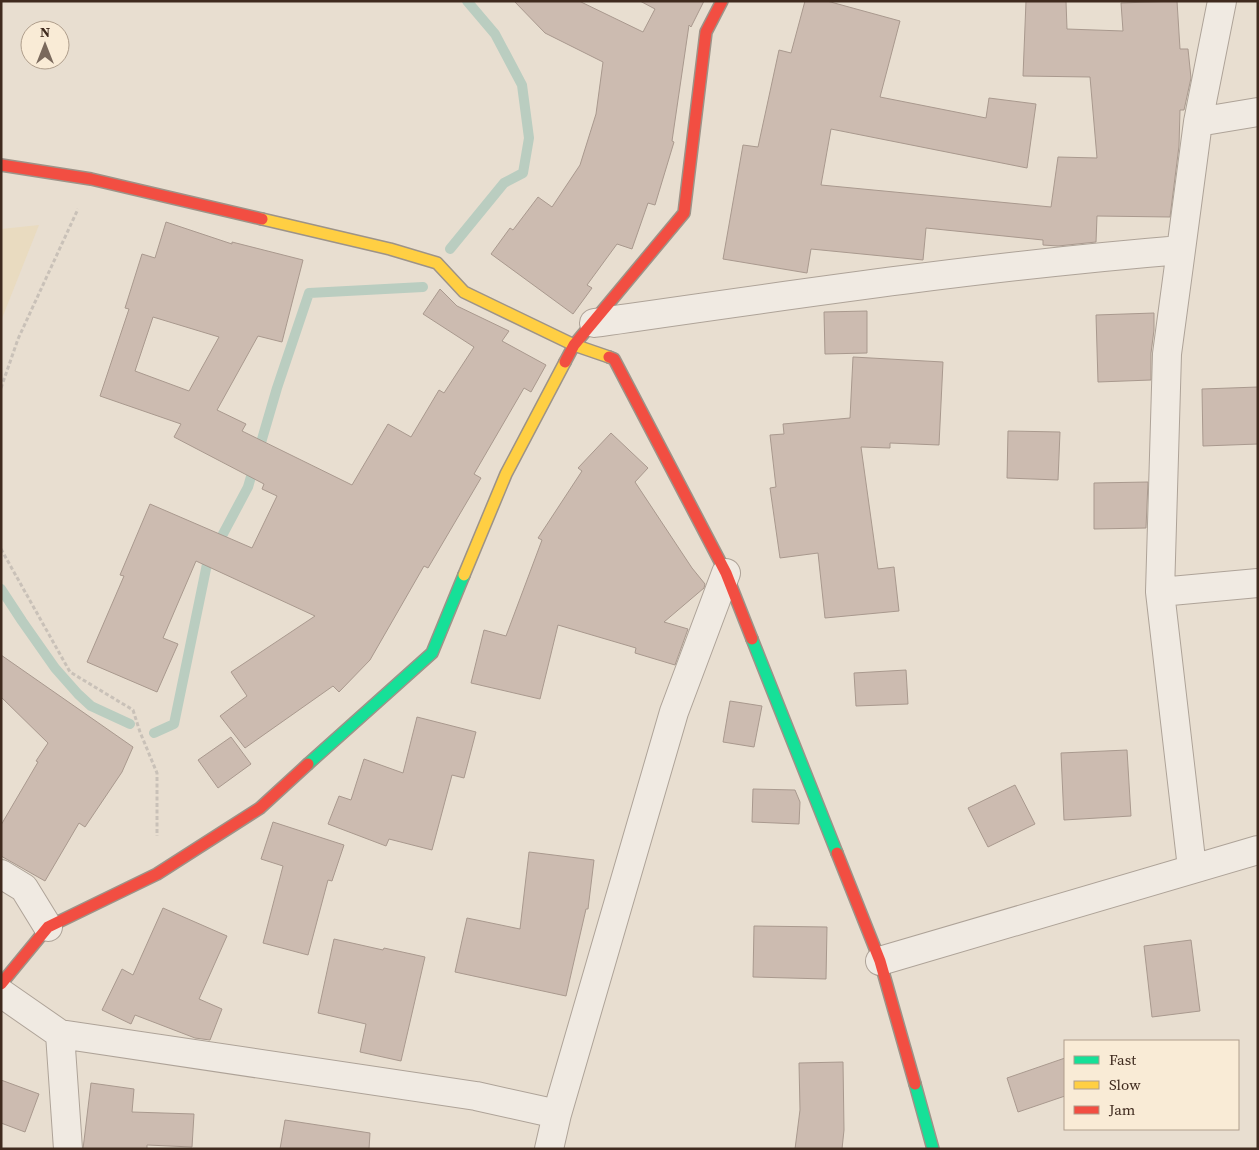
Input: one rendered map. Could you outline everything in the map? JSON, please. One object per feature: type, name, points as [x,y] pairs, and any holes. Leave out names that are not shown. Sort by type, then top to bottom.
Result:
[{"type":"street","points":[[1,984],[48,927],[157,874],[260,808],[432,653],[506,474],[574,345],[684,213],[706,32],[722,1]]},
{"type":"street","points":[[1192,868],[1160,592],[1168,354],[1198,122],[1222,1]]},
{"type":"street","points":[[1198,122],[1258,112]]},
{"type":"street","points":[[1,165],[91,179],[390,249],[437,263],[464,292],[574,345],[614,359],[726,574],[880,961],[932,1149]]},
{"type":"street","points":[[594,322],[845,287],[1112,256],[1181,250]]},
{"type":"street","points":[[549,1149],[557,1114],[674,712],[726,574]]},
{"type":"street","points":[[1160,592],[1258,583]]},
{"type":"street","points":[[880,961],[1258,850]]},
{"type":"street","points":[[1,874],[24,888],[48,927]]},
{"type":"street","points":[[1,993],[60,1034],[476,1096],[557,1114]]},
{"type":"street","points":[[60,1034],[68,1149]]},
{"type":"path","points":[[1,388],[18,339],[91,179]]},
{"type":"path","points":[[1,549],[70,672],[133,710],[157,773],[157,874]]},
{"type":"shaded area","points":[[39,225],[1,321],[1,229]]},
{"type":"building","points":[[514,1],[579,1],[643,32],[655,9],[640,1],[704,1],[691,27],[689,25],[672,141],[674,142],[655,205],[648,203],[632,249],[617,244],[587,285],[592,288],[573,314],[491,254],[510,228],[513,230],[538,197],[552,207],[580,165],[596,114],[603,62],[545,33]]},
{"type":"building","points":[[805,1],[827,1],[900,21],[880,97],[986,118],[989,98],[1036,104],[1027,168],[831,129],[821,185],[1051,207],[1058,157],[1097,158],[1090,77],[1023,76],[1026,1],[1066,1],[1067,29],[1123,31],[1121,3],[1177,1],[1180,49],[1188,49],[1191,78],[1184,110],[1180,110],[1179,146],[1170,217],[1097,216],[1096,242],[1058,246],[1043,245],[1043,240],[926,228],[923,260],[811,249],[807,273],[723,259],[743,145],[758,147],[779,50],[791,53]]},
{"type":"building","points":[[166,222],[232,244],[232,242],[303,260],[282,342],[258,336],[217,410],[246,424],[242,431],[352,485],[388,424],[411,437],[439,390],[444,393],[474,347],[423,314],[440,289],[457,306],[509,331],[502,341],[546,365],[531,392],[524,388],[474,474],[481,478],[428,568],[424,566],[370,660],[339,692],[333,686],[245,748],[220,716],[247,696],[231,672],[315,616],[196,561],[163,638],[178,644],[157,692],[87,662],[124,576],[120,575],[150,504],[252,548],[277,496],[262,489],[264,484],[174,437],[181,424],[100,396],[129,309],[125,308],[142,254],[155,258]],"holes":[[[153,317],[219,337],[189,391],[135,371]]]},
{"type":"building","points":[[867,311],[867,353],[825,354],[824,312]]},
{"type":"building","points":[[1154,313],[1151,380],[1098,382],[1096,315]]},
{"type":"building","points":[[853,357],[943,362],[939,445],[890,443],[890,448],[861,447],[878,569],[894,567],[899,611],[825,618],[818,553],[780,558],[770,488],[776,487],[770,435],[784,434],[783,424],[850,418]]},
{"type":"building","points":[[1258,387],[1258,444],[1203,446],[1202,389]]},
{"type":"building","points":[[1008,431],[1060,432],[1058,480],[1007,478]]},
{"type":"building","points":[[611,433],[648,468],[635,482],[692,568],[705,584],[704,588],[664,622],[688,629],[675,665],[635,653],[636,648],[558,625],[540,699],[471,683],[484,630],[506,636],[542,540],[538,538],[582,471],[578,468]]},
{"type":"building","points":[[1148,482],[1146,528],[1094,529],[1094,483]]},
{"type":"building","points":[[1,655],[133,747],[122,772],[85,827],[79,823],[45,881],[1,856],[1,825],[48,743],[1,697]]},
{"type":"building","points":[[906,670],[908,704],[856,706],[854,673]]},
{"type":"building","points":[[730,701],[762,706],[754,747],[723,742]]},
{"type":"building","points":[[417,717],[476,732],[464,778],[452,775],[432,850],[389,839],[386,846],[328,824],[339,796],[351,800],[364,759],[403,773]]},
{"type":"building","points":[[231,737],[251,764],[218,788],[198,760]]},
{"type":"building","points":[[1127,750],[1131,816],[1064,820],[1061,753]]},
{"type":"building","points":[[1015,785],[1035,824],[988,847],[968,808]]},
{"type":"building","points":[[753,789],[795,790],[800,802],[799,824],[752,822]]},
{"type":"building","points":[[273,822],[344,845],[332,881],[328,880],[308,955],[263,943],[283,866],[261,859]]},
{"type":"building","points":[[529,852],[594,860],[588,909],[586,909],[566,996],[455,972],[467,918],[520,929]]},
{"type":"building","points":[[163,908],[227,936],[199,999],[222,1009],[210,1040],[195,1038],[135,1015],[131,1024],[102,1010],[122,969],[133,975]]},
{"type":"building","points":[[754,926],[827,927],[826,979],[753,977]]},
{"type":"building","points":[[334,939],[425,957],[401,1061],[360,1052],[366,1024],[318,1013]]},
{"type":"building","points":[[1191,940],[1200,1011],[1152,1017],[1144,946]]},
{"type":"building","points":[[1064,1058],[1064,1096],[1018,1112],[1007,1078]]},
{"type":"building","points":[[843,1062],[844,1130],[842,1149],[795,1149],[800,1110],[799,1063]]},
{"type":"building","points":[[1,1080],[39,1094],[25,1132],[1,1123]]},
{"type":"building","points":[[91,1083],[134,1089],[132,1112],[194,1114],[192,1147],[147,1145],[147,1149],[83,1149]]},
{"type":"building","points":[[285,1120],[370,1133],[369,1149],[280,1149]]},
{"type":"waterway","points":[[450,249],[504,183],[523,173],[529,138],[522,85],[495,34],[467,1]]},
{"type":"waterway","points":[[154,733],[174,724],[207,564],[248,487],[277,388],[309,293],[423,287]]},
{"type":"waterway","points":[[1,589],[55,668],[78,694],[91,706],[130,724]]},
{"type":"traffic: fast","points":[[308,764],[432,653],[464,575]]},
{"type":"traffic: fast","points":[[752,639],[837,853]]},
{"type":"traffic: fast","points":[[915,1084],[933,1149]]},
{"type":"traffic: slow","points":[[262,219],[390,249],[437,263],[464,292],[574,345],[609,357]]},
{"type":"traffic: slow","points":[[464,575],[506,474],[565,362]]},
{"type":"traffic: jam","points":[[565,362],[574,345],[684,213],[706,32],[722,1]]},
{"type":"traffic: jam","points":[[1,165],[91,179],[262,219]]},
{"type":"traffic: jam","points":[[609,357],[614,359],[726,573],[752,639]]},
{"type":"traffic: jam","points":[[1,984],[48,927],[157,874],[260,808],[308,764]]},
{"type":"traffic: jam","points":[[837,853],[880,961],[915,1084]]}]
